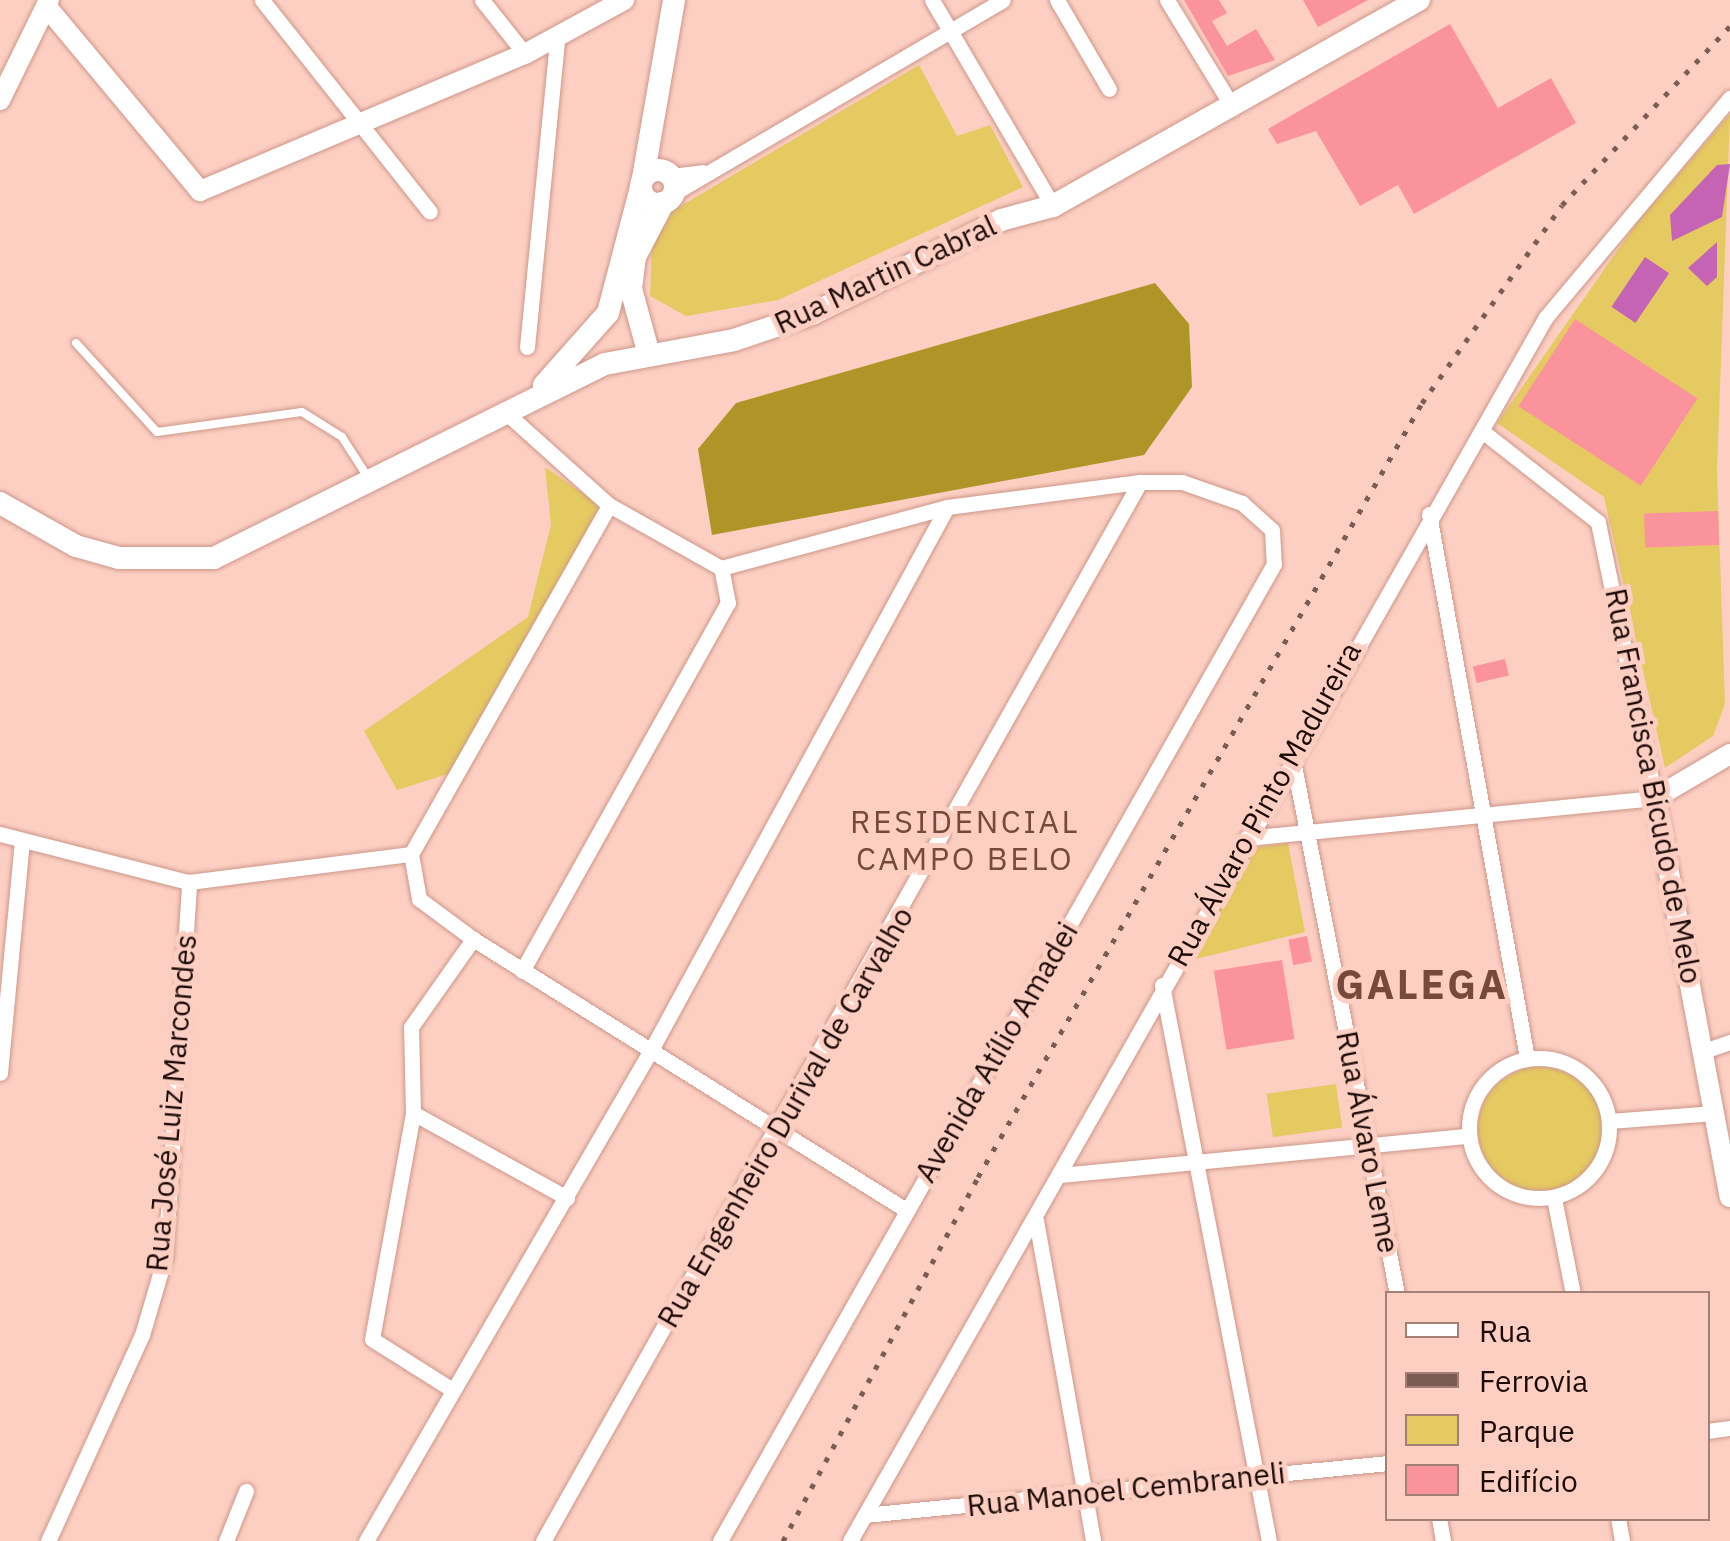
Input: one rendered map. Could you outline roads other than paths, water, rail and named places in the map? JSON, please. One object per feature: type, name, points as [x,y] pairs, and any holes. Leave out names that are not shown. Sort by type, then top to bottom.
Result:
[{"type":"main road","points":[[648,351],[638,318],[635,258],[659,185],[652,127],[674,0]]},
{"type":"main road","name":"Rua Martin Cabral","points":[[0,504],[76,546],[166,564],[266,539],[502,410],[604,364],[648,351],[734,340],[814,313],[965,236],[1054,206],[1419,0]]},
{"type":"main road","points":[[535,394],[591,337],[608,313],[659,185]]},
{"type":"main road","points":[[608,313],[638,318]]},
{"type":"main road","points":[[591,337],[604,364]]},
{"type":"street","points":[[262,0],[430,212]]},
{"type":"street","points":[[482,0],[525,54]]},
{"type":"street","points":[[0,100],[48,3],[200,192],[525,54],[624,0]]},
{"type":"street","points":[[932,0],[1054,206]]},
{"type":"street","points":[[659,185],[720,165],[1003,0]]},
{"type":"street","points":[[1057,0],[1109,89]]},
{"type":"street","points":[[1167,0],[1230,104]]},
{"type":"street","points":[[527,347],[557,38]]},
{"type":"street","name":"Rua Álvaro Pinto Madureira","points":[[850,1541],[1036,1220],[1292,755],[1546,316],[1729,100]]},
{"type":"street","points":[[502,410],[609,504],[721,568],[728,603],[522,971]]},
{"type":"street","name":"Rua Francisca Bicudo de Melo","points":[[1482,431],[1598,522],[1730,1197]]},
{"type":"street","name":"Avenida Atílio Amadei","points":[[720,1541],[1274,564],[1272,530],[1242,503],[1182,482],[1140,482],[946,507],[721,568]]},
{"type":"street","name":"Rua Engenheiro Durival de Carvalho","points":[[543,1541],[779,1132],[1140,482]]},
{"type":"street","points":[[609,504],[411,854],[419,899],[473,940],[906,1210]]},
{"type":"street","points":[[366,1541],[651,1050],[946,507]]},
{"type":"street","points":[[1429,514],[1479,814],[1527,1058]]},
{"type":"street","points":[[1246,838],[1655,798],[1730,754]]},
{"type":"street","name":"Rua Álvaro Leme","points":[[1292,755],[1396,1291]]},
{"type":"street","points":[[0,834],[189,882],[411,854]]},
{"type":"street","points":[[0,1073],[22,841]]},
{"type":"street","name":"Rua José Luiz Marcondes","points":[[48,1541],[142,1335],[165,1257],[189,882]]},
{"type":"street","points":[[451,1389],[372,1339],[413,1113],[412,1026],[473,940]]},
{"type":"street","points":[[1162,985],[1269,1541]]},
{"type":"street","points":[[1704,1051],[1730,1042]]},
{"type":"street","points":[[1527,1058],[1582,1071],[1610,1120],[1597,1170],[1554,1198],[1497,1186],[1468,1136],[1482,1086],[1527,1058]]},
{"type":"street","points":[[413,1113],[566,1198]]},
{"type":"street","points":[[1610,1120],[1714,1113]]},
{"type":"street","points":[[1060,1176],[1468,1136]]},
{"type":"street","points":[[1554,1198],[1572,1291]]},
{"type":"street","points":[[1036,1220],[1094,1541]]},
{"type":"street","name":"Rua Manoel Cembraneli","points":[[865,1515],[1385,1463]]},
{"type":"street","points":[[226,1541],[246,1491]]},
{"type":"lane","points":[[76,343],[158,432],[302,412],[342,437],[370,482]]},
{"type":"railway","points":[[783,1541],[978,1177],[1422,403],[1562,205],[1730,26]]},
{"type":"district","name":"RESIDENCIAL CAMPO BELO","points":[[965,840]]},
{"type":"district","name":"GALEGA","points":[[1422,984]]}]
